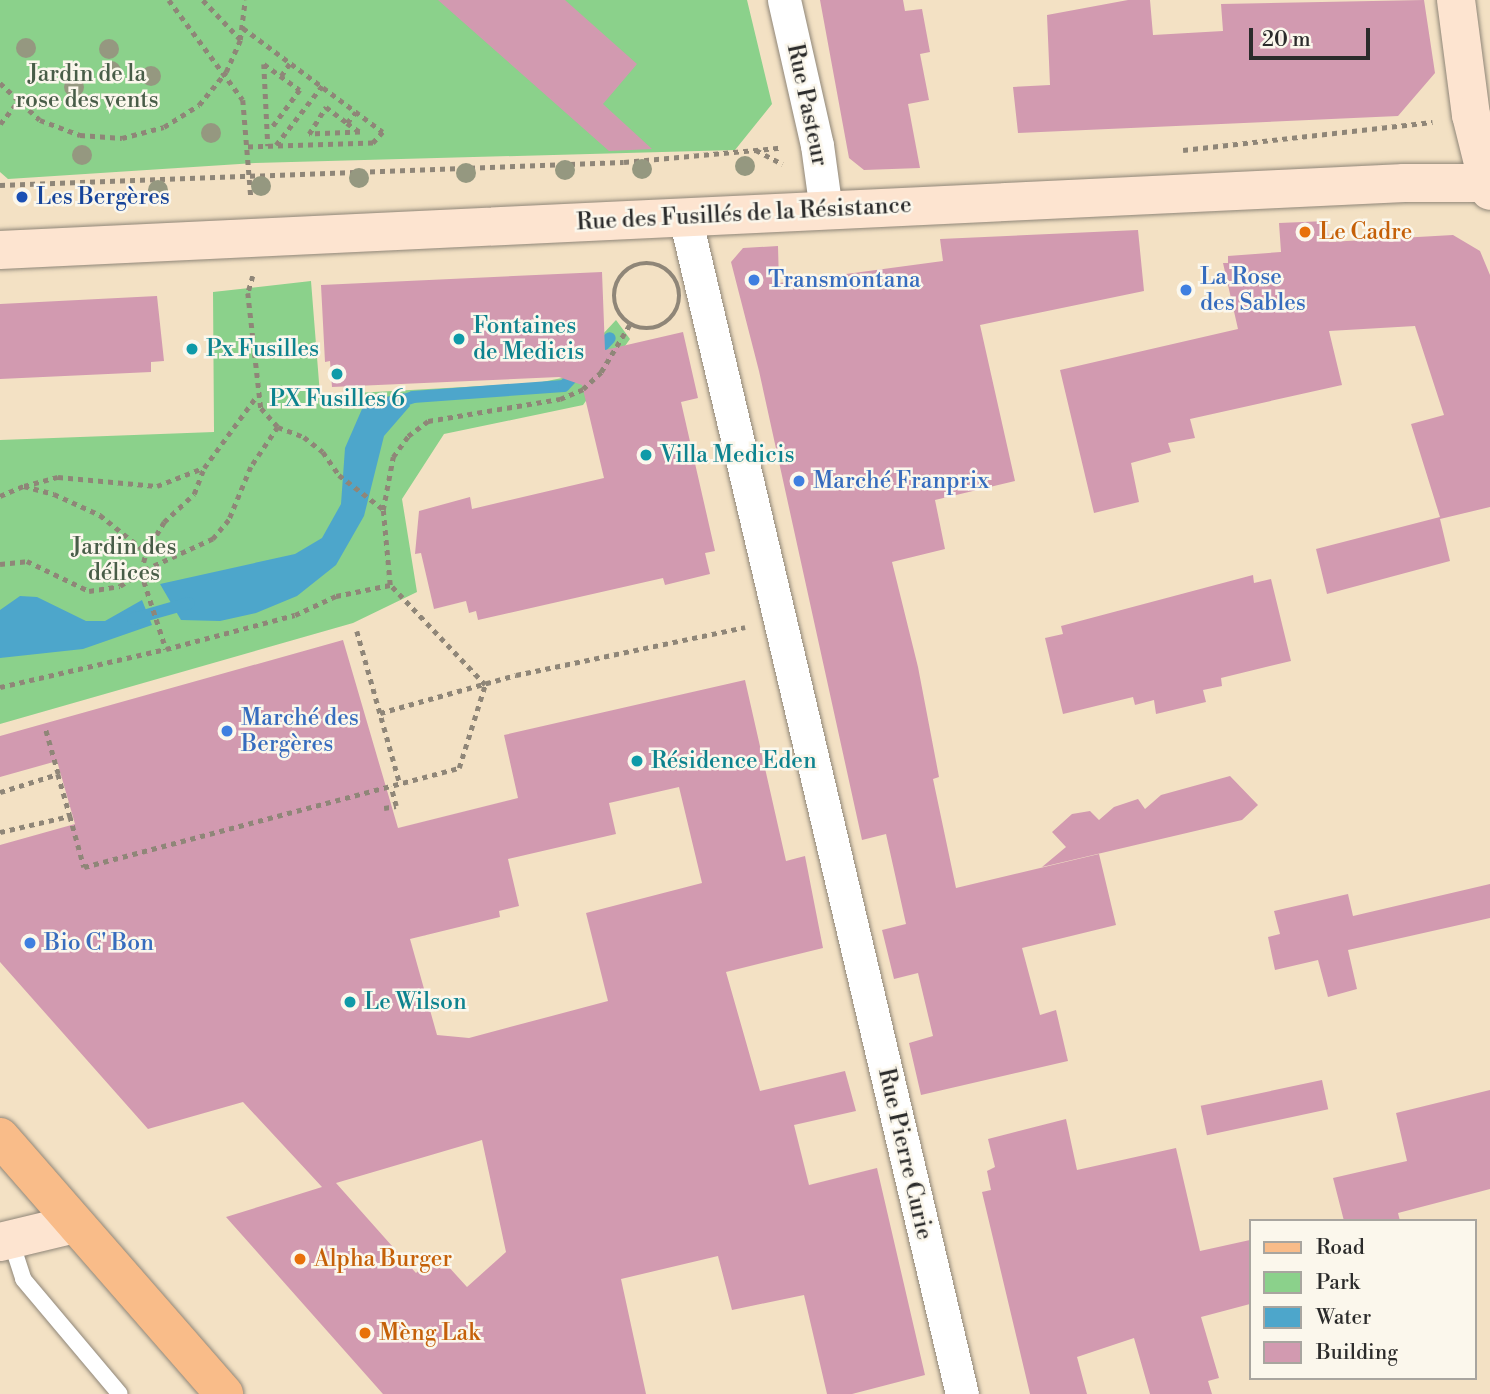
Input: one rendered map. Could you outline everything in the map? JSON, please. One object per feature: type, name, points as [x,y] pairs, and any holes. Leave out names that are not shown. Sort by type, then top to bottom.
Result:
[{"type":"main road","points":[[1456,0],[1471,115],[1489,186]]},
{"type":"main road","name":"Rue des Fusillés de la Résistance","points":[[0,250],[1404,183],[1489,186]]},
{"type":"main road","points":[[0,1137],[224,1394]]},
{"type":"main road","points":[[5,1241],[75,1224]]},
{"type":"street","name":"Rue Pasteur","points":[[784,0],[817,145],[827,211]]},
{"type":"street","name":"Rue Pierre Curie","points":[[685,217],[961,1394]]},
{"type":"lane","points":[[5,1241],[23,1279],[120,1394]]},
{"type":"path","points":[[169,0],[226,72],[243,100],[251,201]]},
{"type":"path","points":[[203,0],[240,40]]},
{"type":"path","points":[[0,83],[17,103],[40,120],[80,135],[122,138],[164,127],[199,104],[226,72],[240,40],[245,0]]},
{"type":"path","points":[[243,28],[383,132],[381,139],[246,147]]},
{"type":"path","points":[[281,76],[290,63]]},
{"type":"path","points":[[268,146],[271,129],[264,64],[300,90],[271,129]]},
{"type":"path","points":[[275,146],[322,86]]},
{"type":"path","points":[[0,124],[17,103]]},
{"type":"path","points":[[327,107],[347,123],[360,132],[309,134],[327,107]]},
{"type":"path","points":[[347,123],[356,112]]},
{"type":"path","points":[[1168,152],[1438,122]]},
{"type":"path","points":[[0,185],[624,162],[755,149]]},
{"type":"path","points":[[644,262],[664,267],[681,294],[675,315],[657,328],[630,324],[614,302],[617,280],[644,262]]},
{"type":"path","points":[[254,272],[248,293],[256,397],[278,427],[304,437],[323,452],[339,475],[383,510]]},
{"type":"path","points":[[485,685],[398,599],[390,585],[383,510],[393,457],[408,436],[428,421],[560,399],[592,383],[630,324]]},
{"type":"path","points":[[166,649],[141,572],[145,552],[164,522],[194,494],[204,468],[256,397]]},
{"type":"path","points":[[0,564],[27,561],[89,591],[120,586],[141,572],[213,539],[229,520],[251,467],[278,427]]},
{"type":"path","points":[[0,496],[58,477],[157,486],[204,468]]},
{"type":"path","points":[[24,486],[90,509],[145,552]]},
{"type":"path","points":[[0,687],[166,649],[295,615],[337,596],[390,585]]},
{"type":"path","points":[[380,713],[485,685],[780,620]]},
{"type":"path","points":[[357,631],[400,784]]},
{"type":"path","points":[[45,728],[84,867],[459,768],[485,685]]},
{"type":"path","points":[[0,792],[58,774]]},
{"type":"path","points":[[384,808],[396,806],[391,787]]},
{"type":"path","points":[[0,832],[69,816]]},
{"type":"green space","name":"Jardin de la rose des vents","points":[[0,0],[747,0],[772,104],[735,150],[255,163],[8,179],[0,172]]},
{"type":"green space","name":"Jardin des délices","points":[[311,281],[320,395],[537,383],[562,378],[616,320],[630,339],[583,405],[444,434],[402,499],[417,592],[353,623],[0,724],[0,440],[214,432],[213,292]]},
{"type":"water","points":[[404,393],[410,406],[384,436],[364,516],[336,565],[297,596],[256,613],[220,621],[181,620],[160,584],[295,554],[322,538],[341,504],[345,448],[362,409],[381,398]]},
{"type":"water","points":[[20,596],[37,597],[86,621],[105,621],[142,600],[152,625],[83,649],[0,658],[0,610]]},
{"type":"building","points":[[438,0],[565,0],[637,64],[603,104],[652,149],[609,151]]},
{"type":"building","points":[[820,0],[903,0],[905,11],[922,9],[930,52],[920,54],[929,100],[908,104],[920,168],[864,170],[849,158]]},
{"type":"building","points":[[1128,0],[1150,0],[1153,35],[1223,31],[1221,4],[1424,0],[1435,73],[1398,116],[1018,133],[1013,87],[1050,85],[1047,15]]},
{"type":"building","points":[[1327,221],[1329,242],[1453,235],[1480,251],[1490,275],[1490,507],[1440,519],[1450,561],[1327,594],[1316,549],[1440,517],[1411,424],[1444,415],[1415,326],[1329,331],[1342,385],[1190,419],[1195,438],[1168,443],[1171,452],[1131,463],[1139,502],[1094,513],[1060,370],[1238,329],[1223,263],[1228,263],[1228,256],[1281,252],[1279,223]]},
{"type":"building","points":[[1138,230],[1144,291],[980,325],[1015,481],[935,500],[945,549],[892,562],[918,667],[939,777],[933,779],[956,888],[1099,854],[1116,925],[1022,948],[1040,1015],[1056,1010],[1068,1061],[921,1095],[909,1043],[933,1036],[918,973],[894,979],[882,930],[906,924],[886,834],[862,840],[759,371],[731,262],[743,248],[778,246],[779,283],[943,261],[940,239]]},
{"type":"building","points":[[602,272],[605,350],[683,332],[698,398],[681,402],[715,551],[705,553],[710,574],[665,585],[663,578],[478,620],[476,611],[469,613],[466,601],[434,609],[421,553],[415,554],[419,511],[470,497],[472,509],[604,478],[582,385],[559,377],[332,387],[330,361],[325,362],[321,285]]},
{"type":"building","points":[[157,296],[164,361],[151,362],[151,372],[0,379],[0,304]]},
{"type":"building","points":[[1253,575],[1254,583],[1271,579],[1291,661],[1221,678],[1222,686],[1203,690],[1206,702],[1156,714],[1154,700],[1135,705],[1133,697],[1063,714],[1045,638],[1063,634],[1061,626]]},
{"type":"building","points":[[343,640],[398,828],[518,798],[504,735],[745,680],[786,861],[805,856],[823,948],[726,972],[760,1091],[845,1071],[856,1111],[794,1125],[809,1185],[877,1168],[925,1375],[852,1394],[827,1394],[804,1295],[732,1310],[718,1256],[621,1279],[646,1394],[383,1394],[226,1217],[322,1187],[243,1102],[148,1129],[0,962],[0,845],[75,824],[57,761],[0,777],[0,736]],"holes":[[[679,787],[702,883],[586,913],[608,1001],[469,1038],[437,1035],[410,939],[500,917],[499,911],[519,906],[508,859],[616,834],[609,803]],[[482,1140],[506,1252],[467,1287],[437,1254],[416,1273],[336,1183]]]},
{"type":"building","points":[[1230,776],[1258,805],[1242,820],[1042,867],[1066,847],[1052,832],[1072,814],[1090,811],[1099,820],[1114,807],[1138,799],[1145,809],[1161,795]]},
{"type":"building","points":[[1490,884],[1490,918],[1348,950],[1357,989],[1328,997],[1318,960],[1275,970],[1268,937],[1280,934],[1274,911],[1348,894],[1353,916]]},
{"type":"building","points":[[1322,1080],[1328,1109],[1207,1135],[1201,1106]]},
{"type":"building","points":[[1490,1090],[1490,1189],[1398,1213],[1400,1219],[1343,1219],[1333,1178],[1407,1161],[1396,1113]]},
{"type":"building","points":[[1066,1119],[1077,1170],[1176,1148],[1200,1251],[1248,1240],[1248,1305],[1201,1317],[1219,1378],[1208,1381],[1212,1394],[1150,1394],[1134,1338],[1077,1357],[1087,1394],[1030,1394],[982,1192],[991,1190],[987,1171],[995,1167],[988,1139]]},
{"type":"waterway","points":[[594,355],[610,338]]},
{"type":"waterway","points":[[392,404],[413,397],[564,386],[581,368]]},
{"type":"waterway","points":[[133,619],[189,603]]},
{"type":"place","name":"Les Bergères","points":[[22,197]]},
{"type":"place","name":"Le Cadre","points":[[1305,232]]},
{"type":"place","name":"Transmontana","points":[[754,280]]},
{"type":"place","name":"La Rose des Sables","points":[[1186,290]]},
{"type":"place","name":"Fontaines de Medicis","points":[[459,339]]},
{"type":"place","name":"Px Fusilles","points":[[192,349]]},
{"type":"place","name":"PX Fusilles 6","points":[[337,374]]},
{"type":"place","name":"Villa Medicis","points":[[646,455]]},
{"type":"place","name":"Marché Franprix","points":[[799,481]]},
{"type":"place","name":"Marché des Bergères","points":[[227,731]]},
{"type":"place","name":"Résidence Eden","points":[[637,761]]},
{"type":"place","name":"Bio C' Bon","points":[[30,943]]},
{"type":"place","name":"Le Wilson","points":[[350,1002]]},
{"type":"place","name":"Alpha Burger","points":[[300,1259]]},
{"type":"place","name":"Mèng Lak","points":[[365,1333]]}]
